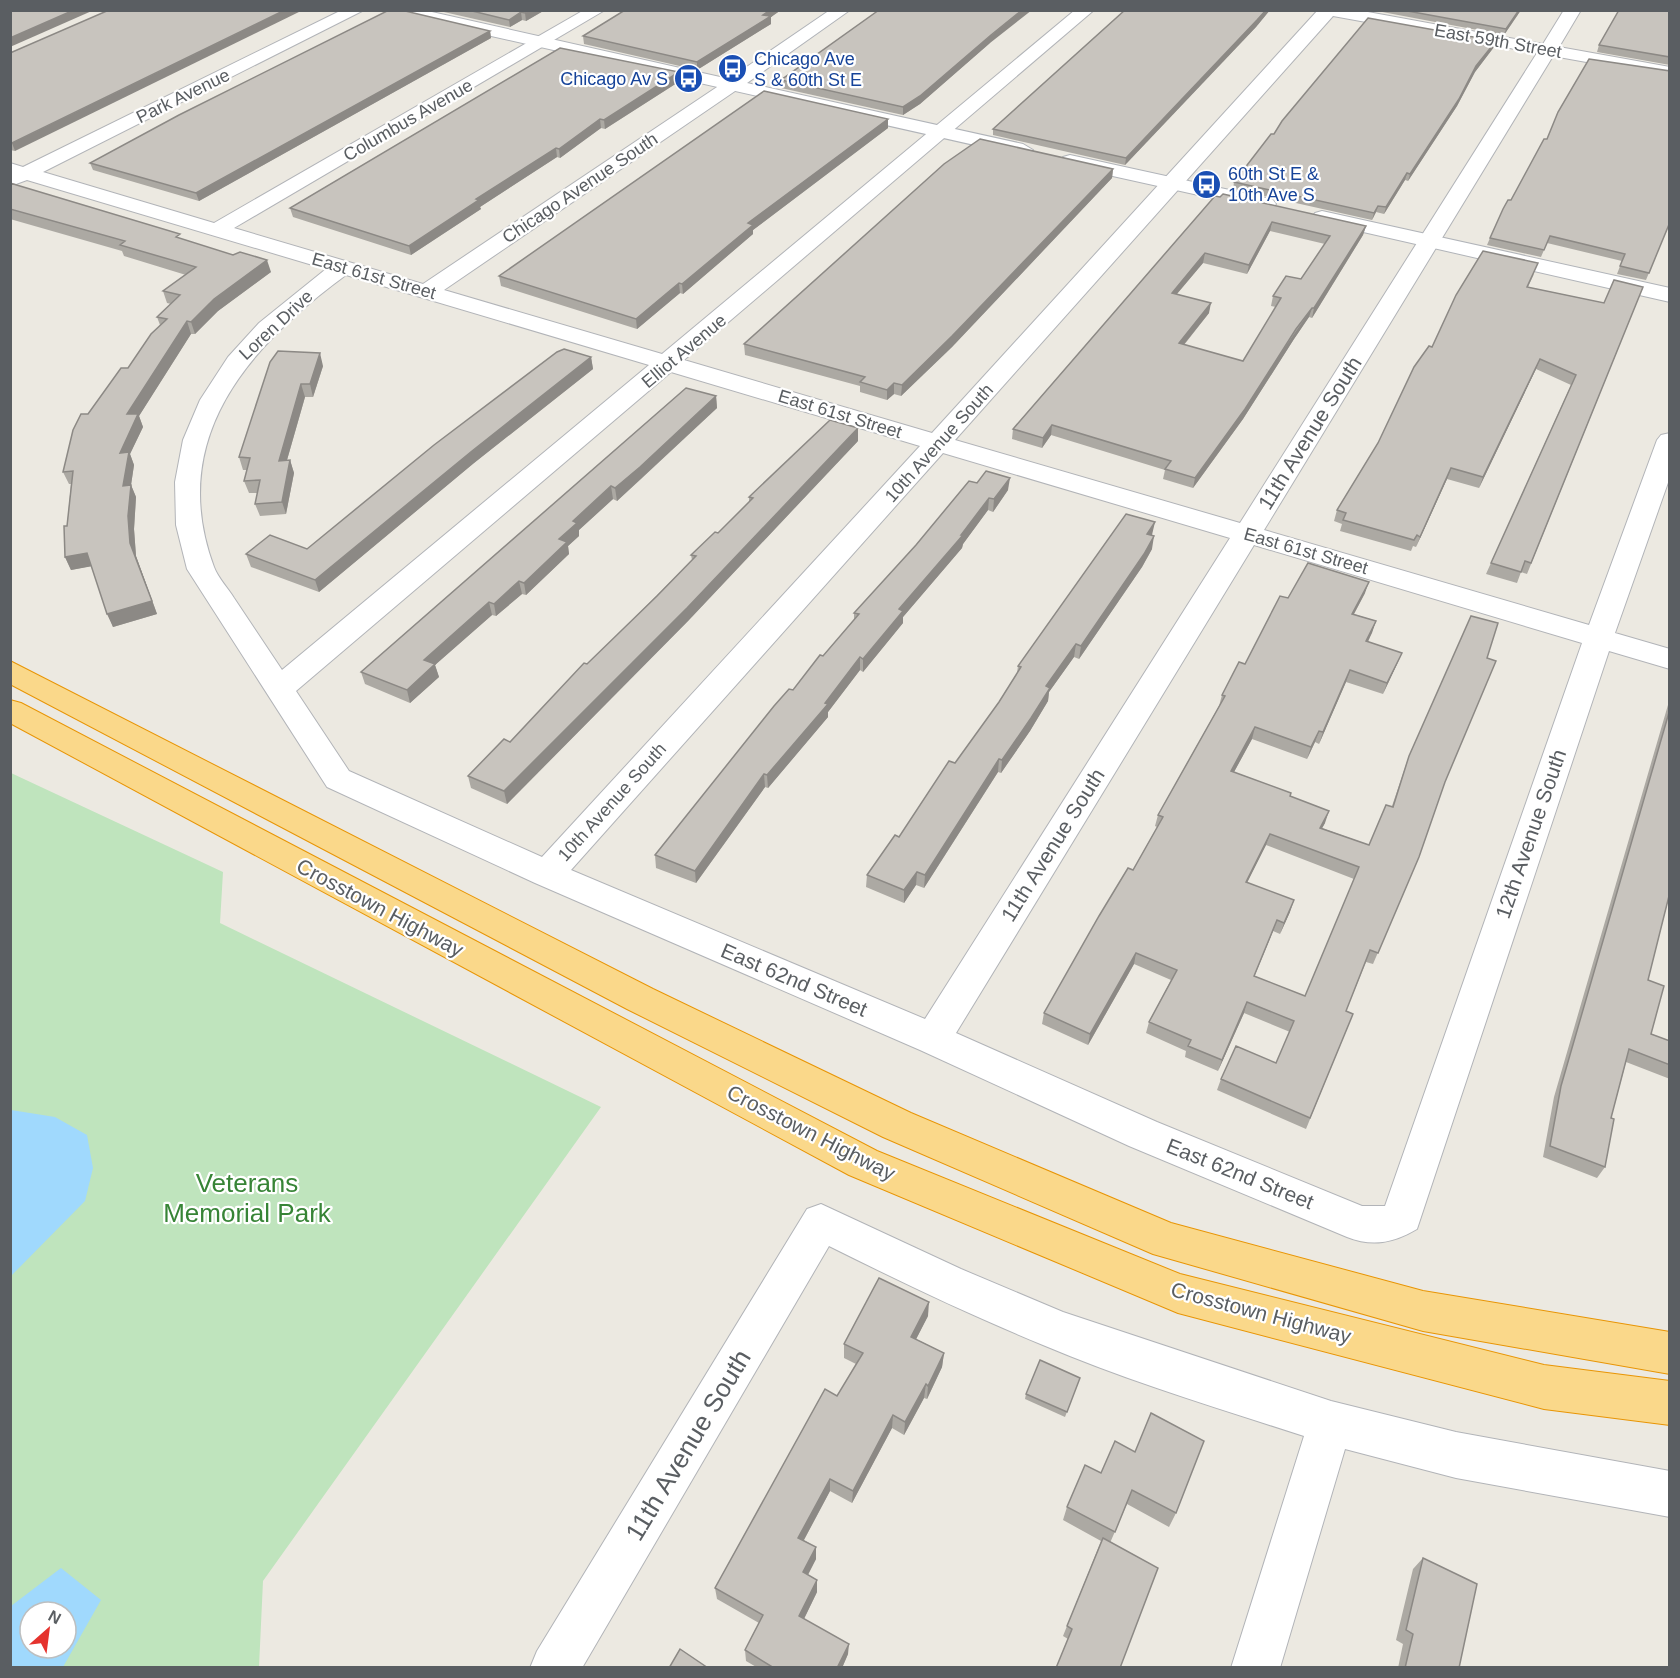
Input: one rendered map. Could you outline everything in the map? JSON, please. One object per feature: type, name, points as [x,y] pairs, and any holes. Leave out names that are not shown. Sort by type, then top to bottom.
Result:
[{"type":"highway","name":"Crosstown Highway","points":[[10,671],[640,999],[897,1125],[1167,1241],[1423,1311],[1670,1353]]},
{"type":"highway","name":"Crosstown Highway","points":[[10,710],[863,1163],[1178,1293],[1544,1387],[1670,1403]]},
{"type":"street","name":"Park Avenue","points":[[16,174],[356,10]]},
{"type":"street","points":[[398,10],[1284,208]]},
{"type":"street","name":"Columbus Avenue","points":[[218,229],[597,10]]},
{"type":"street","name":"Chicago Avenue South","points":[[427,291],[842,10]]},
{"type":"street","name":"Elliot Avenue","points":[[280,688],[669,364],[1086,10]]},
{"type":"street","name":"11th Avenue South","points":[[933,1039],[1573,10]]},
{"type":"street","name":"East 59th Street","points":[[1328,11],[1670,72]]},
{"type":"street","name":"10th Avenue South","points":[[547,874],[939,444],[1328,11]]},
{"type":"street","name":"East 61st Street","points":[[16,174],[218,229],[1670,659]]},
{"type":"street","points":[[1307,213],[1670,295]]},
{"type":"street","name":"Loren Drive","points":[[257,656],[201,569],[189,515],[188,482],[196,440],[212,400],[236,362],[274,322],[343,267]]},
{"type":"street","name":"12th Avenue South","points":[[1390,1224],[1403,1216],[1598,639],[1670,440]]},
{"type":"street","name":"East 62nd Street","points":[[257,656],[338,779],[547,874],[933,1039],[1143,1134],[1361,1224],[1390,1224]]},
{"type":"street","name":"11th Avenue South","points":[[554,1668],[821,1222],[946,1283],[1058,1331],[1173,1372],[1331,1422]]},
{"type":"street","points":[[1255,1668],[1331,1422],[1456,1455],[1670,1494]]},
{"type":"green space","name":"Veterans Memorial Park","points":[[11,773],[223,872],[220,923],[601,1107],[263,1581],[259,1667],[11,1667]]},
{"type":"water","points":[[11,1110],[55,1117],[87,1135],[93,1168],[85,1201],[11,1276]]},
{"type":"water","points":[[61,1568],[101,1600],[78,1641],[78,1600],[19,1600]]},
{"type":"water","points":[[18,1601],[18,1660],[67,1660],[63,1667],[11,1667],[11,1606]]},
{"type":"building","points":[[10,10],[74,10],[10,38]]},
{"type":"building","points":[[109,10],[285,10],[10,142],[10,53]]},
{"type":"building","points":[[389,10],[401,10],[490,31],[196,193],[90,163],[179,115]]},
{"type":"building","points":[[468,10],[530,10],[525,13],[521,12],[509,20]]},
{"type":"building","points":[[625,10],[770,10],[763,15],[771,16],[697,62],[583,36]]},
{"type":"building","points":[[879,10],[1022,10],[920,96],[903,107],[781,80]]},
{"type":"building","points":[[1125,10],[1266,10],[1126,158],[993,129]]},
{"type":"building","points":[[1402,10],[1519,10],[1506,29]]},
{"type":"building","points":[[1619,10],[1670,10],[1670,57],[1599,45]]},
{"type":"building","points":[[1368,18],[1496,41],[1476,66],[1459,99],[1386,207],[1378,206],[1374,213],[1234,182],[1271,134],[1274,134],[1282,121]]},
{"type":"building","points":[[560,48],[679,72],[604,120],[600,119],[559,149],[556,148],[476,199],[479,200],[409,246],[290,208]]},
{"type":"building","points":[[1589,59],[1670,71],[1670,222],[1649,273],[1620,266],[1625,254],[1550,236],[1544,250],[1490,238],[1503,209],[1508,200],[1511,200],[1544,139],[1547,139],[1558,112]]},
{"type":"building","points":[[764,91],[888,119],[748,223],[753,225],[636,319],[499,276]]},
{"type":"building","points":[[980,139],[1113,169],[902,385],[894,383],[887,390],[860,382],[865,377],[744,344],[944,164]]},
{"type":"building","points":[[10,183],[180,234],[176,237],[233,255],[240,252],[267,260],[214,299],[191,322],[187,321],[127,414],[138,414],[120,453],[129,452],[123,486],[131,485],[128,516],[130,543],[152,601],[107,614],[87,553],[65,557],[64,526],[67,526],[73,471],[63,472],[73,430],[81,414],[88,414],[121,368],[128,368],[151,334],[167,319],[157,317],[180,295],[163,291],[196,267],[120,245],[125,241],[10,209]]},
{"type":"building","points":[[1223,194],[1366,226],[1314,308],[1296,329],[1245,409],[1195,478],[1165,469],[1171,461],[1052,425],[1043,438],[1013,429],[1215,196],[1220,197]],"holes":[[[1272,222],[1330,236],[1301,279],[1286,276],[1273,296],[1281,298],[1243,361],[1179,343],[1211,303],[1172,293],[1205,253],[1249,265]]]},
{"type":"building","points":[[1483,251],[1538,263],[1527,287],[1604,303],[1614,280],[1643,287],[1531,563],[1525,561],[1521,572],[1491,563],[1576,375],[1540,359],[1483,477],[1451,468],[1420,537],[1417,535],[1414,540],[1343,520],[1346,513],[1337,510],[1378,443],[1414,367],[1429,346],[1432,347],[1456,295]]},
{"type":"building","points":[[564,349],[591,357],[315,580],[246,554],[270,535],[307,549],[434,445]]},
{"type":"building","points":[[278,351],[320,353],[310,384],[301,384],[279,461],[290,460],[282,502],[255,504],[260,480],[244,481],[250,458],[239,457],[270,362]]},
{"type":"building","points":[[686,388],[716,396],[640,467],[615,488],[611,486],[573,521],[577,523],[559,539],[567,542],[524,583],[519,581],[494,604],[489,602],[424,660],[435,664],[407,690],[361,672]]},
{"type":"building","points":[[830,420],[858,428],[687,608],[504,791],[468,776],[504,739],[510,742],[584,663],[587,664],[696,556],[691,555],[715,532],[718,533],[753,498],[749,497]]},
{"type":"building","points":[[986,471],[1010,478],[994,499],[989,498],[961,535],[963,535],[899,609],[903,611],[863,659],[860,657],[825,703],[828,704],[767,775],[764,774],[695,871],[655,855],[774,706],[789,689],[793,690],[820,655],[823,656],[859,614],[854,613],[916,545],[969,481],[977,483]]},
{"type":"building","points":[[1126,514],[1155,522],[1147,534],[1154,536],[1144,554],[1081,646],[1076,644],[1046,686],[1050,688],[1031,718],[1002,760],[999,759],[925,875],[917,872],[904,890],[867,875],[895,835],[899,837],[949,761],[955,763],[999,702],[1021,667],[1018,666]]},
{"type":"building","points":[[1308,563],[1369,582],[1352,614],[1376,621],[1366,641],[1402,653],[1387,683],[1350,670],[1323,732],[1319,731],[1311,747],[1255,727],[1231,771],[1291,793],[1290,796],[1329,811],[1320,828],[1369,845],[1386,805],[1393,807],[1409,756],[1471,616],[1498,623],[1487,658],[1496,661],[1445,782],[1419,857],[1378,953],[1370,950],[1346,1011],[1353,1014],[1310,1118],[1221,1079],[1236,1046],[1276,1063],[1294,1021],[1247,1002],[1222,1060],[1188,1046],[1191,1040],[1149,1022],[1177,970],[1136,953],[1090,1034],[1044,1013],[1128,868],[1133,870],[1163,817],[1158,815],[1225,696],[1222,695],[1239,662],[1245,664],[1280,596],[1288,598]],"holes":[[[1270,834],[1359,867],[1305,996],[1254,976],[1277,920],[1284,923],[1294,900],[1246,882]]]},
{"type":"building","points":[[1670,709],[1670,892],[1648,980],[1664,986],[1651,1034],[1670,1041],[1670,1065],[1629,1049],[1611,1118],[1614,1119],[1605,1167],[1550,1146],[1561,1086]]},
{"type":"building","points":[[879,1278],[929,1302],[911,1337],[944,1353],[928,1386],[926,1384],[905,1422],[893,1415],[853,1491],[830,1479],[798,1538],[816,1547],[803,1572],[817,1580],[799,1616],[849,1644],[837,1668],[774,1668],[745,1650],[763,1615],[715,1588],[825,1389],[837,1396],[863,1353],[844,1344]]},
{"type":"building","points":[[1040,1360],[1080,1378],[1067,1412],[1026,1394]]},
{"type":"building","points":[[1151,1413],[1204,1441],[1176,1513],[1132,1490],[1115,1532],[1067,1507],[1085,1465],[1101,1473],[1115,1441],[1135,1452]]},
{"type":"building","points":[[1103,1538],[1158,1568],[1120,1668],[1056,1668],[1072,1629],[1067,1626]]},
{"type":"building","points":[[1423,1558],[1477,1584],[1459,1668],[1405,1668],[1413,1634],[1406,1630]]},
{"type":"building","points":[[680,1649],[708,1668],[669,1668]]},
{"type":"place","name":"Chicago Ave S & 60th St E","points":[[733,69]]},
{"type":"place","name":"Chicago Av S","points":[[689,79]]},
{"type":"place","name":"60th St E & 10th Ave S","points":[[1207,184]]}]
